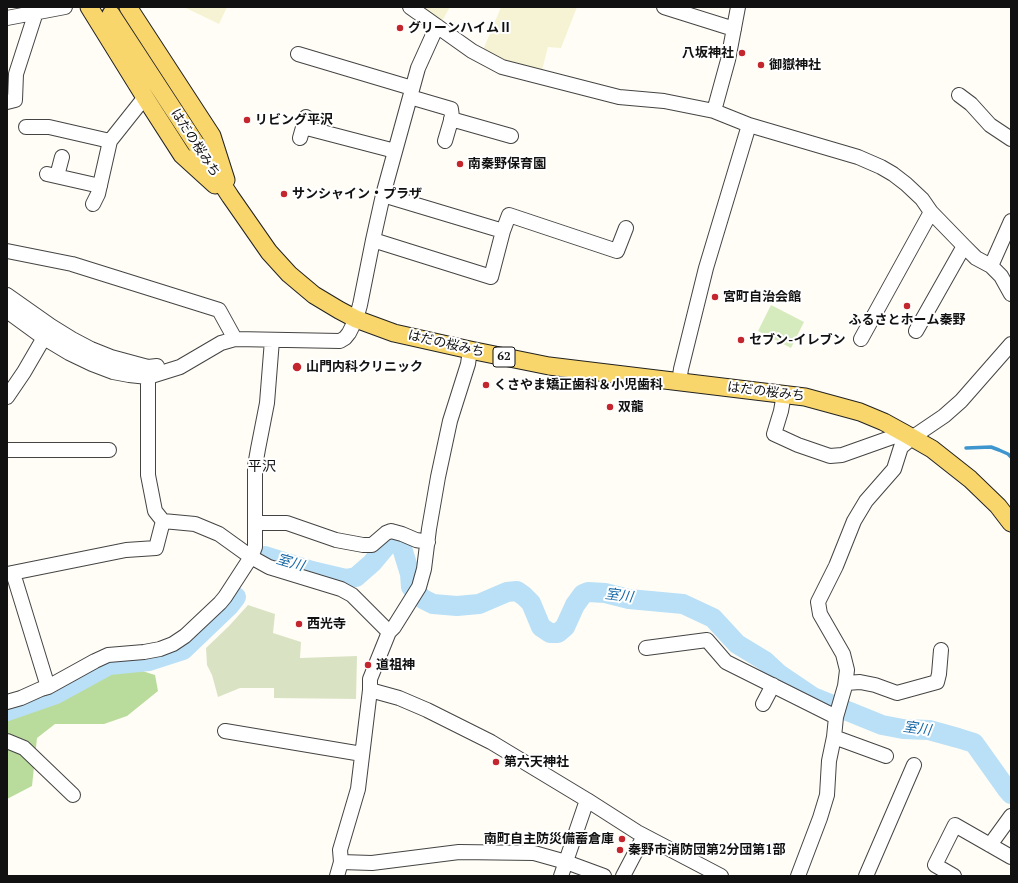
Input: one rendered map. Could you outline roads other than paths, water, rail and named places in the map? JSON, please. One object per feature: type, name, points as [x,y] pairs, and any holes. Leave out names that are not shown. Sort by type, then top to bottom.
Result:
[{"type":"main road","points":[[89,7],[182,155],[216,187],[230,196]]},
{"type":"main road","points":[[128,7],[212,136],[230,196]]},
{"type":"main road","name":"はだの桜みち","points":[[111,14],[230,196],[269,252],[288,274],[314,295],[339,310],[356,319],[394,333],[549,366],[805,397],[860,412],[884,422],[932,449],[970,479],[998,506],[1011,523]]},
{"type":"street","points":[[7,18],[65,7]]},
{"type":"street","points":[[410,7],[472,51],[502,67],[517,72],[619,98],[664,101],[714,111],[749,125],[858,156],[881,167],[898,177],[906,184],[922,199],[931,212],[976,258],[991,266],[1001,276],[1011,294]]},
{"type":"street","points":[[664,7],[678,16],[734,29]]},
{"type":"street","points":[[714,111],[728,60],[738,7]]},
{"type":"street","points":[[7,102],[15,100],[16,74],[36,12]]},
{"type":"street","points":[[7,311],[47,332],[72,339],[111,358],[148,372],[201,354],[221,343],[236,339],[340,341],[346,338],[356,319],[360,305],[383,195],[418,68],[437,26]]},
{"type":"street","points":[[298,54],[352,65],[411,93],[451,109],[452,117],[445,141]]},
{"type":"street","points":[[959,95],[974,98],[990,126],[1011,139]]},
{"type":"street","points":[[93,204],[98,194],[110,141],[141,102],[146,99]]},
{"type":"street","points":[[451,119],[505,131]]},
{"type":"street","points":[[679,382],[706,268],[749,125]]},
{"type":"street","points":[[26,127],[49,127],[110,141]]},
{"type":"street","points":[[303,127],[345,143],[395,151]]},
{"type":"street","points":[[62,157],[52,175],[100,186]]},
{"type":"street","points":[[383,195],[503,231]]},
{"type":"street","points":[[861,339],[931,212]]},
{"type":"street","points":[[373,240],[491,277],[503,231],[509,215],[617,251],[626,228]]},
{"type":"street","points":[[991,266],[1011,221]]},
{"type":"street","points":[[916,331],[964,246]]},
{"type":"street","points":[[7,251],[72,264],[219,310],[236,339]]},
{"type":"street","points":[[7,295],[47,332]]},
{"type":"street","points":[[7,397],[24,372],[47,332]]},
{"type":"street","points":[[7,702],[48,687],[94,661],[108,655],[144,652],[173,644],[185,636],[225,597],[251,557],[255,547],[255,466],[267,403],[272,340]]},
{"type":"street","points":[[784,394],[781,411],[774,434],[798,445],[830,456],[842,455],[909,435],[944,416],[961,401],[1011,344]]},
{"type":"street","points":[[470,350],[468,364],[450,420],[438,477],[424,569],[419,587],[412,600],[389,632],[370,679],[358,789],[340,850],[339,869],[372,863],[459,852],[534,853],[566,862],[604,876]]},
{"type":"street","points":[[148,372],[148,475],[155,511],[163,521],[195,524],[219,534],[269,568],[341,589],[352,595],[389,632]]},
{"type":"street","points":[[798,876],[827,795],[829,761],[838,710],[846,683],[847,670],[843,654],[820,614],[818,602],[836,566],[854,521],[866,501],[894,469],[901,447],[909,435]]},
{"type":"street","points":[[7,450],[109,450]]},
{"type":"street","points":[[48,687],[10,573],[126,550],[156,548],[163,521]]},
{"type":"street","points":[[255,523],[288,523],[336,540],[363,545],[372,545],[386,533],[391,531],[416,540],[428,542]]},
{"type":"street","points":[[646,648],[680,638],[707,640],[726,662],[773,685],[838,710]]},
{"type":"street","points":[[846,683],[860,682],[875,685],[897,693],[937,682],[941,650]]},
{"type":"street","points":[[763,704],[773,685]]},
{"type":"street","points":[[370,690],[399,698],[427,710],[491,742],[637,832],[721,876]]},
{"type":"street","points":[[225,731],[362,754]]},
{"type":"street","points":[[834,737],[886,756]]},
{"type":"street","points":[[7,741],[24,748],[73,795]]},
{"type":"street","points":[[866,876],[914,765]]},
{"type":"street","points":[[561,876],[587,800]]},
{"type":"street","points":[[990,845],[1011,816]]},
{"type":"street","points":[[954,876],[935,865],[955,825],[1011,857]]},
{"type":"street","points":[[623,876],[644,836]]},
{"type":"waterway","points":[[966,448],[991,447],[1008,454],[1011,457]]},
{"type":"waterway","name":"室川","points":[[265,556],[312,571],[346,579],[356,577],[372,563],[387,545],[395,542],[402,548],[410,574],[411,587],[423,599],[433,604],[457,606],[479,604],[507,592],[517,591],[531,603],[541,627],[550,633],[558,633],[565,627],[575,605],[583,594],[588,592],[605,593],[629,599],[683,604],[713,618],[737,644],[765,661],[779,674],[813,697],[882,725],[903,729],[929,730],[974,743],[1011,794]]},
{"type":"waterway","name":"室川","points":[[7,711],[56,694],[109,665],[149,661],[183,650],[229,606],[236,597]]},
{"type":"place","name":"グリーンハイムⅡ","points":[[400,28]]},
{"type":"place","name":"八坂神社","points":[[742,53]]},
{"type":"place","name":"御嶽神社","points":[[761,65]]},
{"type":"place","name":"リビング平沢","points":[[247,120]]},
{"type":"place","name":"南秦野保育園","points":[[460,164]]},
{"type":"place","name":"サンシャイン・プラザ","points":[[284,194]]},
{"type":"place","name":"宮町自治会館","points":[[715,297]]},
{"type":"place","name":"ふるさとホーム秦野","points":[[907,306]]},
{"type":"place","name":"セブン-イレブン","points":[[741,340]]},
{"type":"place","name":"山門内科クリニック","points":[[297,367]]},
{"type":"place","name":"くさやま矯正歯科＆小児歯科","points":[[486,385]]},
{"type":"place","name":"双龍","points":[[610,407]]},
{"type":"place","name":"西光寺","points":[[299,624]]},
{"type":"place","name":"道祖神","points":[[368,665]]},
{"type":"place","name":"第六天神社","points":[[496,762]]},
{"type":"place","name":"南町自主防災備蓄倉庫","points":[[622,839]]},
{"type":"place","name":"秦野市消防団第2分団第1部","points":[[620,850]]},
{"type":"district","name":"平沢","points":[[262,467]]}]
